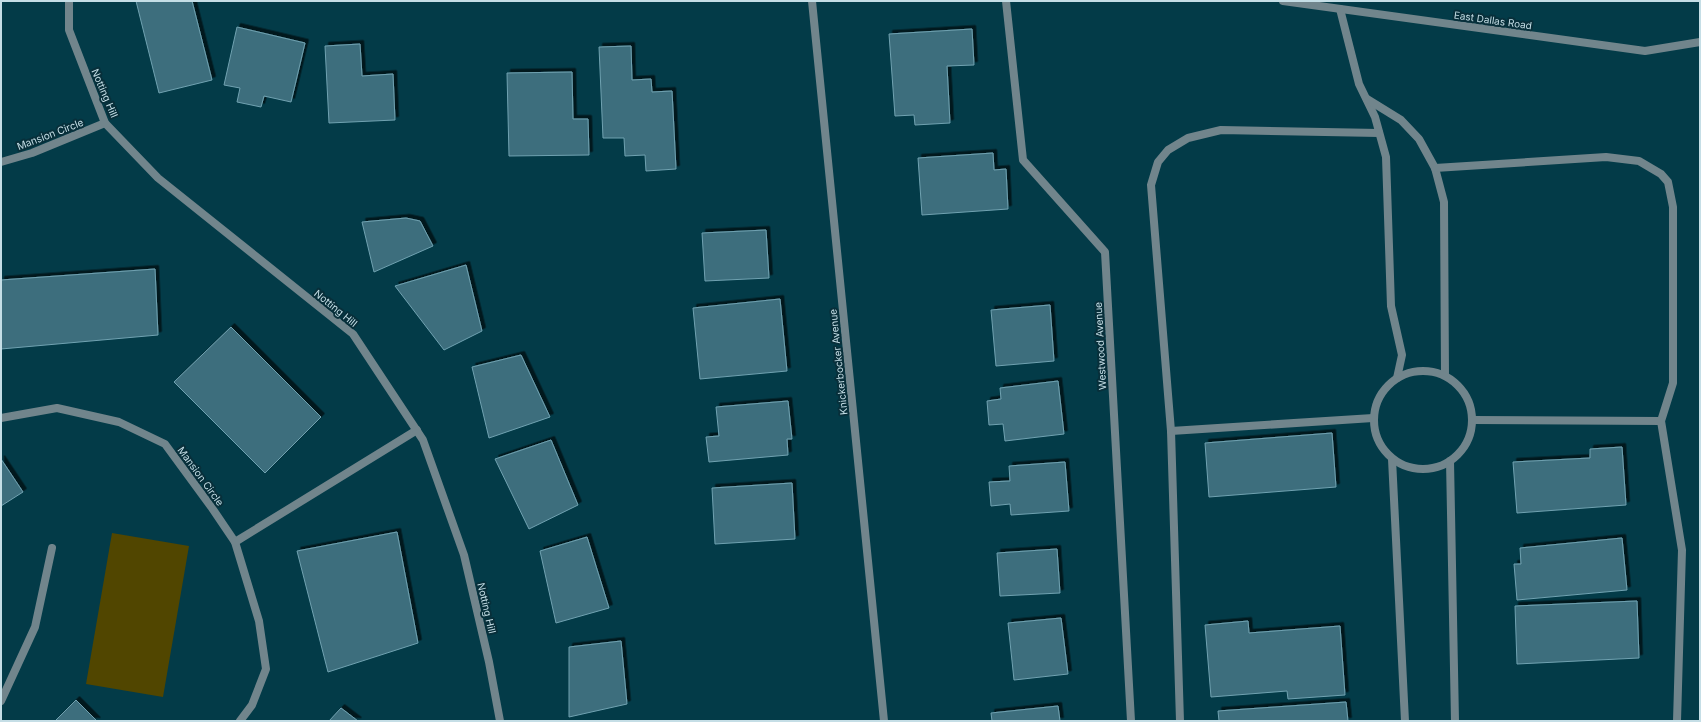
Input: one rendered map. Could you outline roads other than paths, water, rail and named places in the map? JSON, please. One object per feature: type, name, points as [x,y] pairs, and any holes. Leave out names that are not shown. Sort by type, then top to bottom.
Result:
[{"type":"street","name":"Notting Hill","points":[[69,1],[69,30],[105,123],[158,178],[353,334],[423,440],[464,555],[489,662],[500,721]]},
{"type":"street","name":"Knickerbocker Avenue","points":[[812,1],[884,721]]},
{"type":"street","name":"Westwood Avenue","points":[[1006,1],[1023,160],[1105,252],[1131,721]]},
{"type":"street","name":"East Dallas Road","points":[[1283,1],[1646,51],[1700,42]]},
{"type":"street","points":[[1340,9],[1359,84],[1379,133],[1386,157],[1391,306],[1402,355],[1397,378]]},
{"type":"street","points":[[1366,99],[1401,120],[1420,139],[1435,168],[1444,202],[1445,375]]},
{"type":"street","name":"Mansion Circle","points":[[1,162],[32,153],[105,123]]},
{"type":"street","points":[[1180,721],[1171,431],[1152,185],[1158,162],[1168,150],[1188,138],[1221,130],[1379,133]]},
{"type":"street","points":[[1435,168],[1606,157],[1639,161],[1661,174],[1668,182],[1673,207],[1673,383],[1661,421],[1682,550],[1677,721]]},
{"type":"street","points":[[1429,370],[1445,375],[1460,386],[1469,402],[1472,420],[1470,436],[1462,450],[1450,461],[1431,469],[1410,468],[1392,459],[1382,448],[1375,433],[1373,418],[1380,395],[1397,378],[1412,372],[1429,370]]},
{"type":"street","name":"Mansion Circle","points":[[1,418],[57,408],[119,422],[165,444],[235,542],[259,621],[266,669],[252,705],[240,721]]},
{"type":"street","points":[[1171,431],[1373,418]]},
{"type":"street","points":[[1472,420],[1661,421]]},
{"type":"street","points":[[235,542],[417,430]]},
{"type":"street","points":[[1392,459],[1405,721]]},
{"type":"street","points":[[1450,461],[1455,721]]},
{"type":"street","points":[[1,701],[35,628],[52,548]]}]
